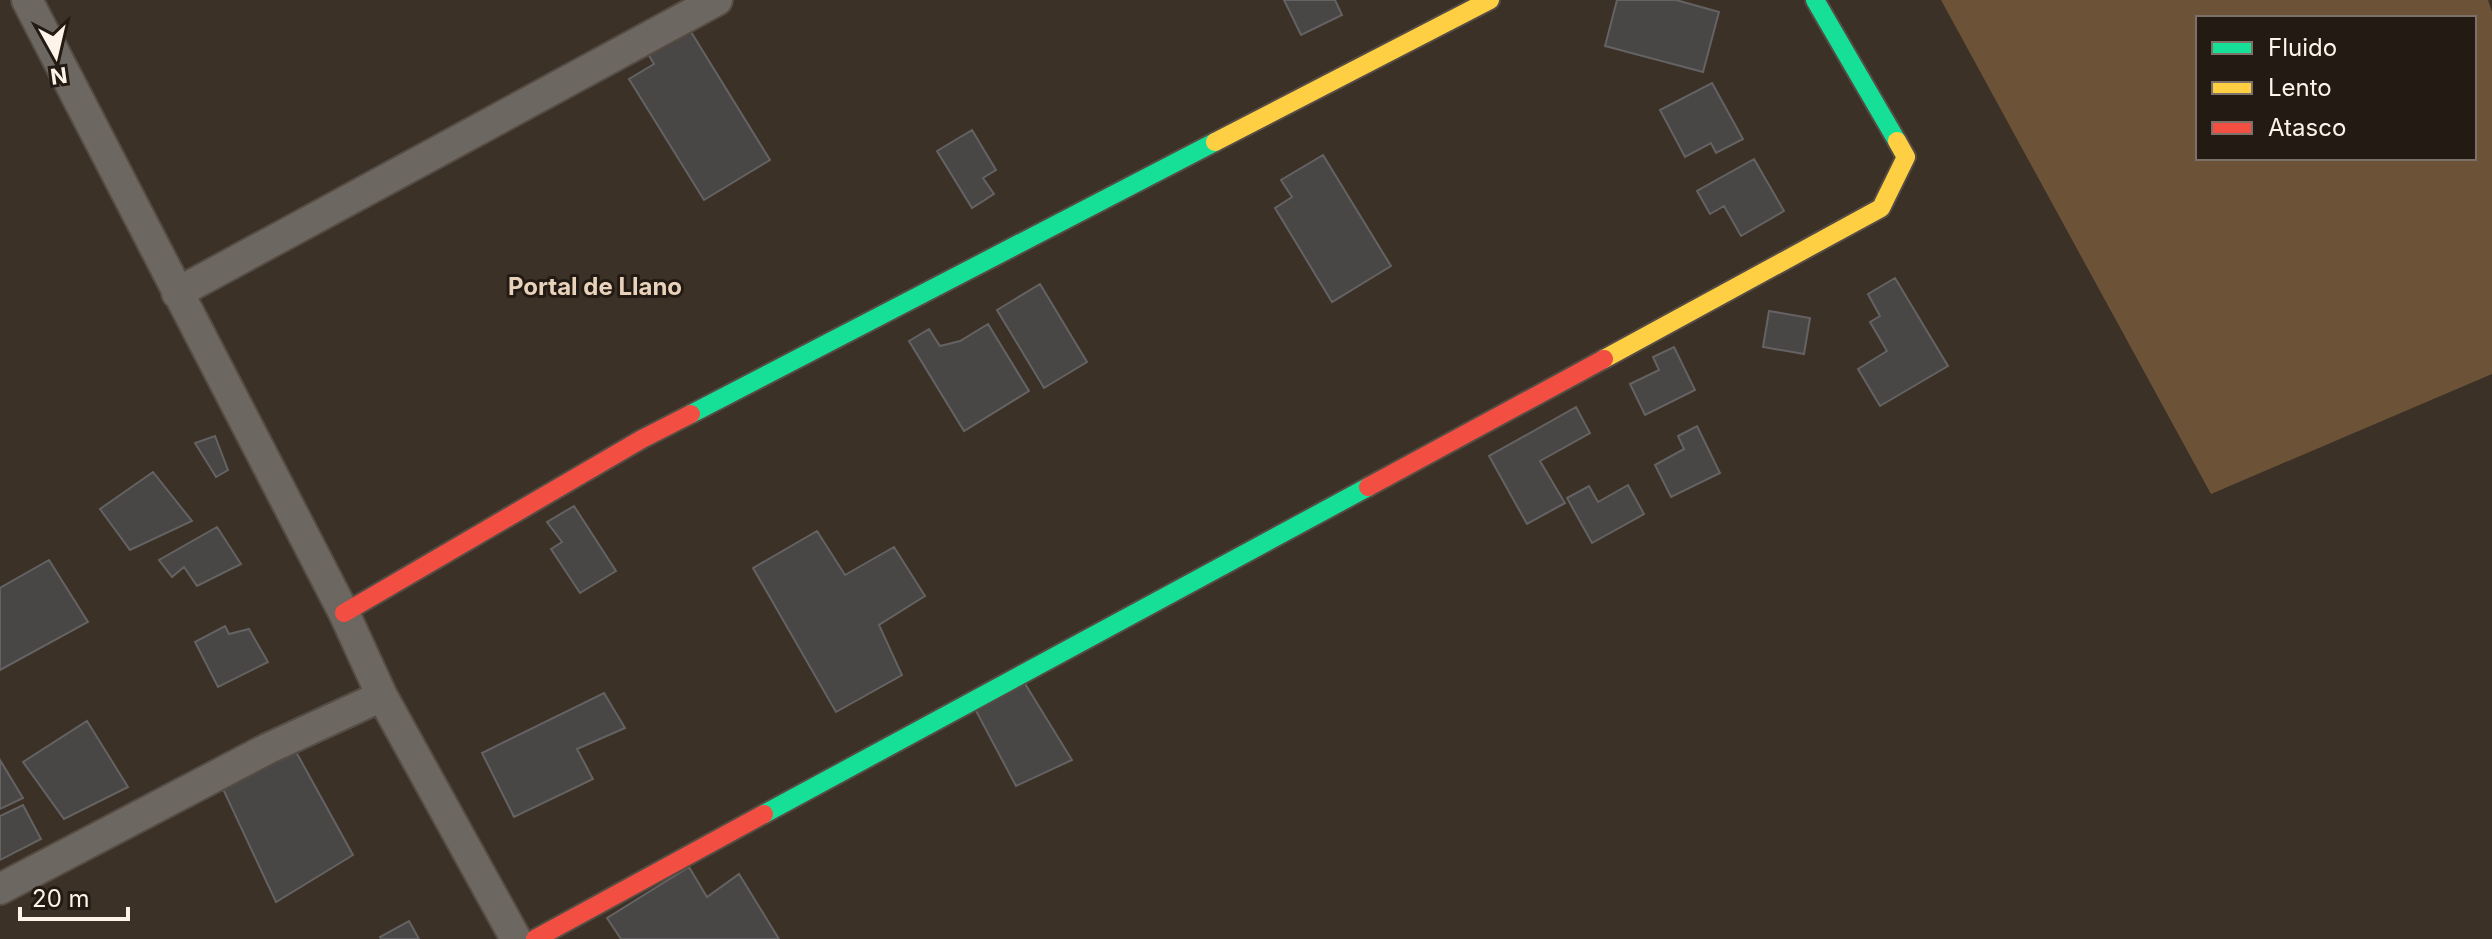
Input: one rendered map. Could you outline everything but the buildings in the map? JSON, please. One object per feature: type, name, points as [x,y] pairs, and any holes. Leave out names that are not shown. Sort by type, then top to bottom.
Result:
[{"type":"street","points":[[27,0],[344,613],[382,696],[516,939]]},
{"type":"street","points":[[177,293],[676,10],[717,0]]},
{"type":"street","points":[[344,613],[642,439],[1490,0]]},
{"type":"street","points":[[535,939],[1881,208],[1906,157],[1815,0]]},
{"type":"street","points":[[0,889],[267,749],[382,696]]},
{"type":"shaded area","points":[[1941,0],[2488,0],[2492,12],[2492,374],[2211,494]]},
{"type":"traffic: fast","points":[[1815,0],[1897,141]]},
{"type":"traffic: fast","points":[[691,414],[1215,142]]},
{"type":"traffic: fast","points":[[764,814],[1368,487]]},
{"type":"traffic: slow","points":[[1215,142],[1490,0]]},
{"type":"traffic: slow","points":[[1604,359],[1881,208],[1906,157],[1897,141]]},
{"type":"traffic: jam","points":[[1368,487],[1604,359]]},
{"type":"traffic: jam","points":[[344,613],[642,439],[691,414]]},
{"type":"traffic: jam","points":[[535,939],[764,814]]},
{"type":"district","name":"Portal de Llano","points":[[595,286]]}]
